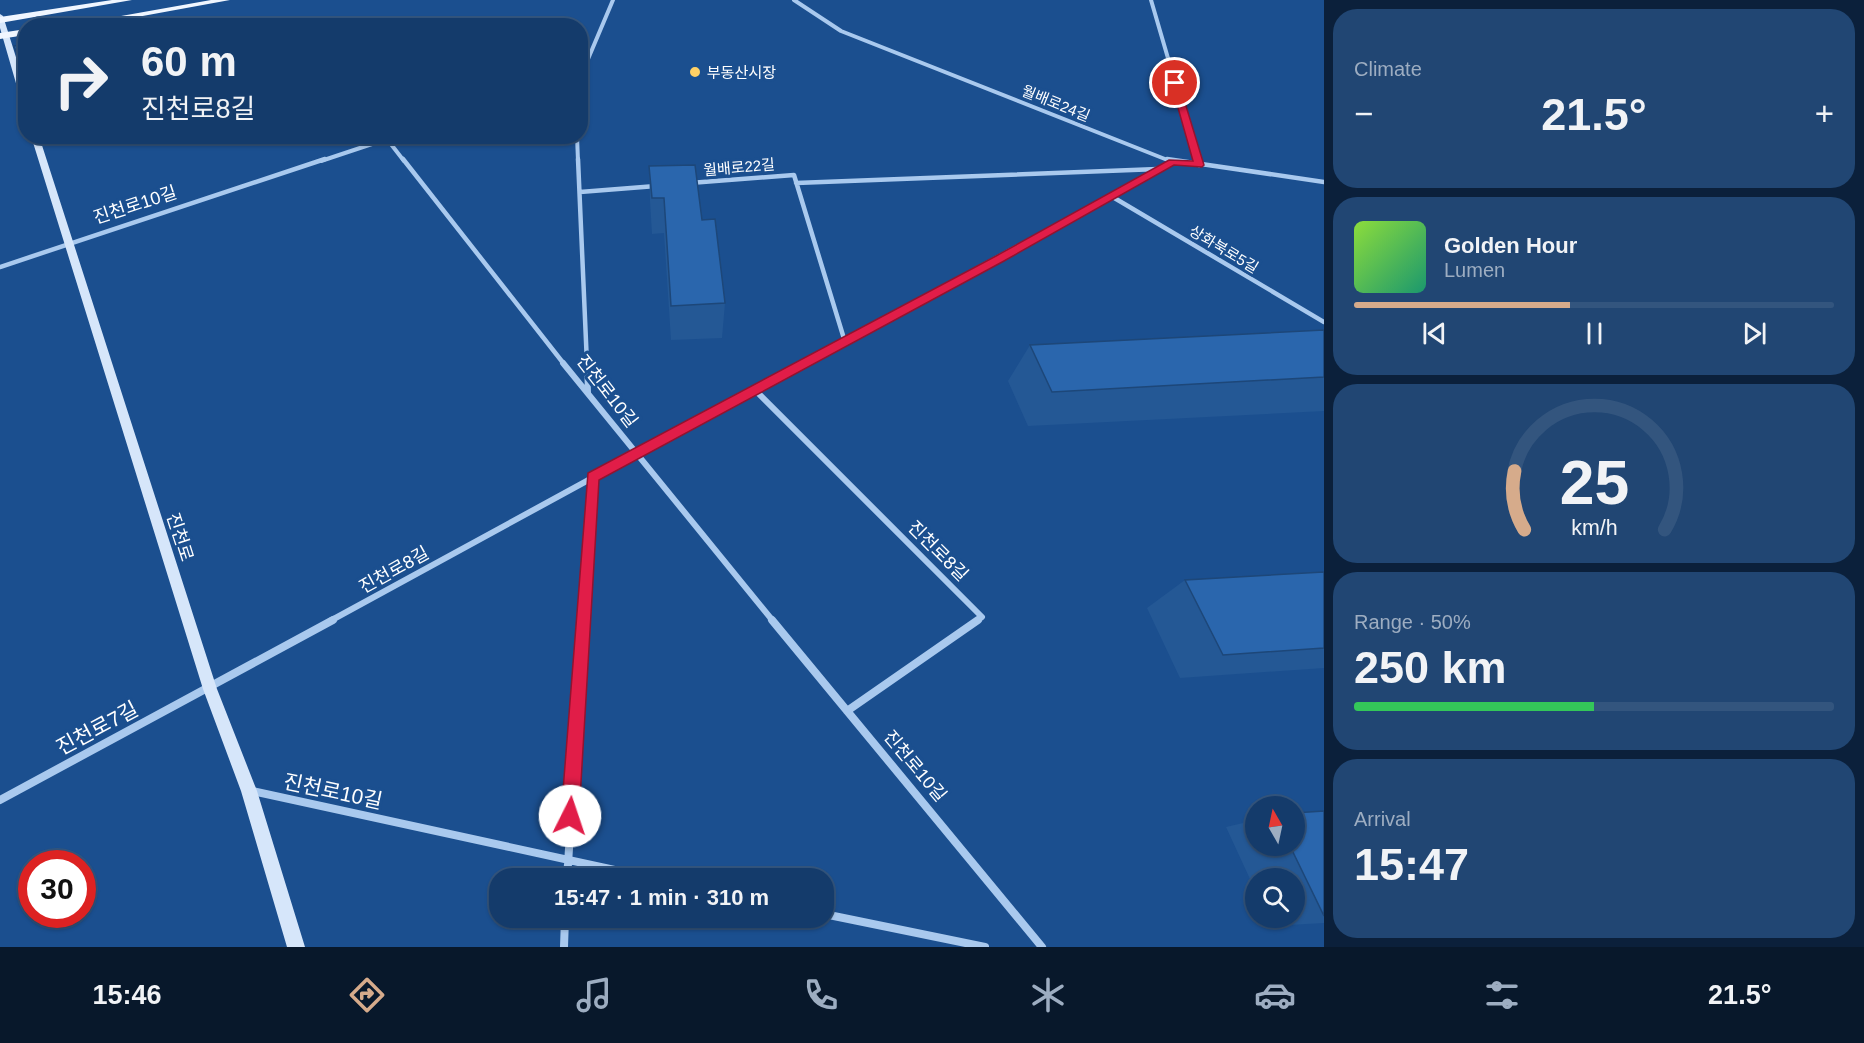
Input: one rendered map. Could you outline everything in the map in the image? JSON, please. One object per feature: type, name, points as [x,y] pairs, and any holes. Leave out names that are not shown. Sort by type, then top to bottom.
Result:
[{"type":"main road","points":[[18,81],[2,36],[0,19],[128,0]]},
{"type":"main road","points":[[117,18],[226,0]]},
{"type":"main road","points":[[2,36],[18,33]]},
{"type":"main road","name":"진천로","points":[[37,144],[210,689],[249,791],[296,947]]},
{"type":"street","points":[[588,59],[613,0]]},
{"type":"street","name":"월배로24길","points":[[794,0],[841,31],[1173,162],[1324,182]]},
{"type":"street","points":[[1151,0],[1199,165]]},
{"type":"street","name":"진천로10길","points":[[68,244],[372,144]]},
{"type":"street","name":"진천로10길","points":[[391,144],[635,454],[1042,947]]},
{"type":"street","points":[[577,144],[588,394]]},
{"type":"street","name":"진천로8길","points":[[210,689],[635,454],[1173,162]]},
{"type":"street","name":"진천로8길","points":[[796,183],[1160,169]]},
{"type":"street","name":"월배로22길","points":[[687,183],[794,175],[796,183]]},
{"type":"street","points":[[796,183],[845,342]]},
{"type":"street","points":[[580,192],[663,185]]},
{"type":"street","name":"상화북로5길","points":[[1111,196],[1324,322]]},
{"type":"street","points":[[0,267],[68,244]]},
{"type":"street","name":"진천로8길","points":[[755,390],[982,617],[847,711]]},
{"type":"street","points":[[567,868],[593,477]]},
{"type":"street","name":"진천로7길","points":[[0,800],[210,689]]},
{"type":"street","name":"진천로10길","points":[[249,791],[602,868]]},
{"type":"street","points":[[834,916],[985,947]]},
{"type":"street","points":[[564,947],[565,928]]},
{"type":"building","points":[[695,165],[702,220],[715,219],[725,303],[671,306],[664,198],[652,198],[649,166]]},
{"type":"building","points":[[1324,330],[1324,377],[1052,392],[1030,345]]},
{"type":"building","points":[[1324,572],[1324,648],[1223,655],[1185,580]]},
{"type":"building","points":[[1324,811],[1324,916],[1305,877],[1305,868],[1301,868],[1295,856],[1305,856],[1305,812]]},
{"type":"place","name":"부동산시장","points":[[695,72]]},
{"type":"route","points":[[570,816],[593,477],[1173,162],[1199,165],[1175,83]]}]
